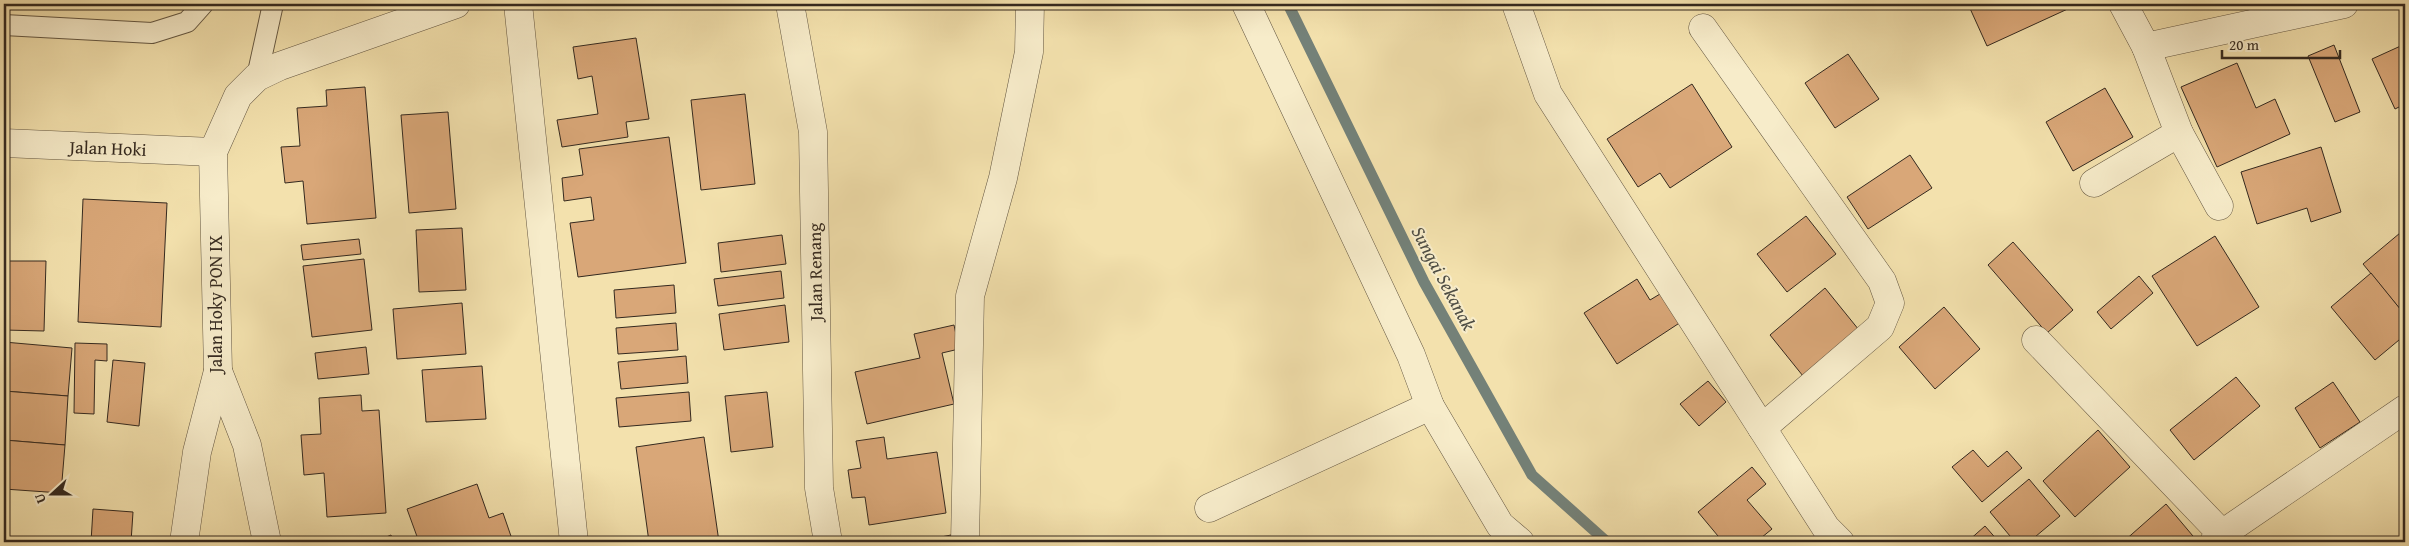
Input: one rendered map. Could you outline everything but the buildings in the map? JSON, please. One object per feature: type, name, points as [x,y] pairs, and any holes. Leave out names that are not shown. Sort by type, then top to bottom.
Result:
[{"type":"street","points":[[213,152],[238,96],[257,77],[280,66],[456,4]]},
{"type":"street","points":[[518,4],[574,542]]},
{"type":"street","name":"Jalan Renang","points":[[790,4],[812,132],[819,488],[828,542]]},
{"type":"street","points":[[964,542],[970,296],[1003,178],[1028,52],[1030,4]]},
{"type":"street","points":[[1246,4],[1411,355],[1430,406],[1500,525],[1520,542]]},
{"type":"street","points":[[1516,4],[1548,94],[1826,528],[1840,542]]},
{"type":"street","points":[[2123,4],[2146,47],[2179,133],[2219,206]]},
{"type":"street","points":[[2146,47],[2344,4]]},
{"type":"street","points":[[1703,28],[1882,281],[1890,303],[1880,327],[1762,428]]},
{"type":"street","points":[[2094,183],[2179,133]]},
{"type":"street","name":"Jalan Hoki","points":[[4,144],[213,152]]},
{"type":"street","name":"Jalan Hoky PON IX","points":[[184,542],[197,452],[218,371],[213,152]]},
{"type":"street","points":[[2036,340],[2218,538],[2405,409]]},
{"type":"street","points":[[218,371],[247,445],[267,542]]},
{"type":"street","points":[[1209,508],[1430,406]]},
{"type":"lane","points":[[4,25],[152,33],[187,22],[203,4]]},
{"type":"lane","points":[[257,77],[273,4]]},
{"type":"waterway","name":"Sungai Sekanak","points":[[1288,4],[1424,282],[1532,475],[1607,542]]}]
